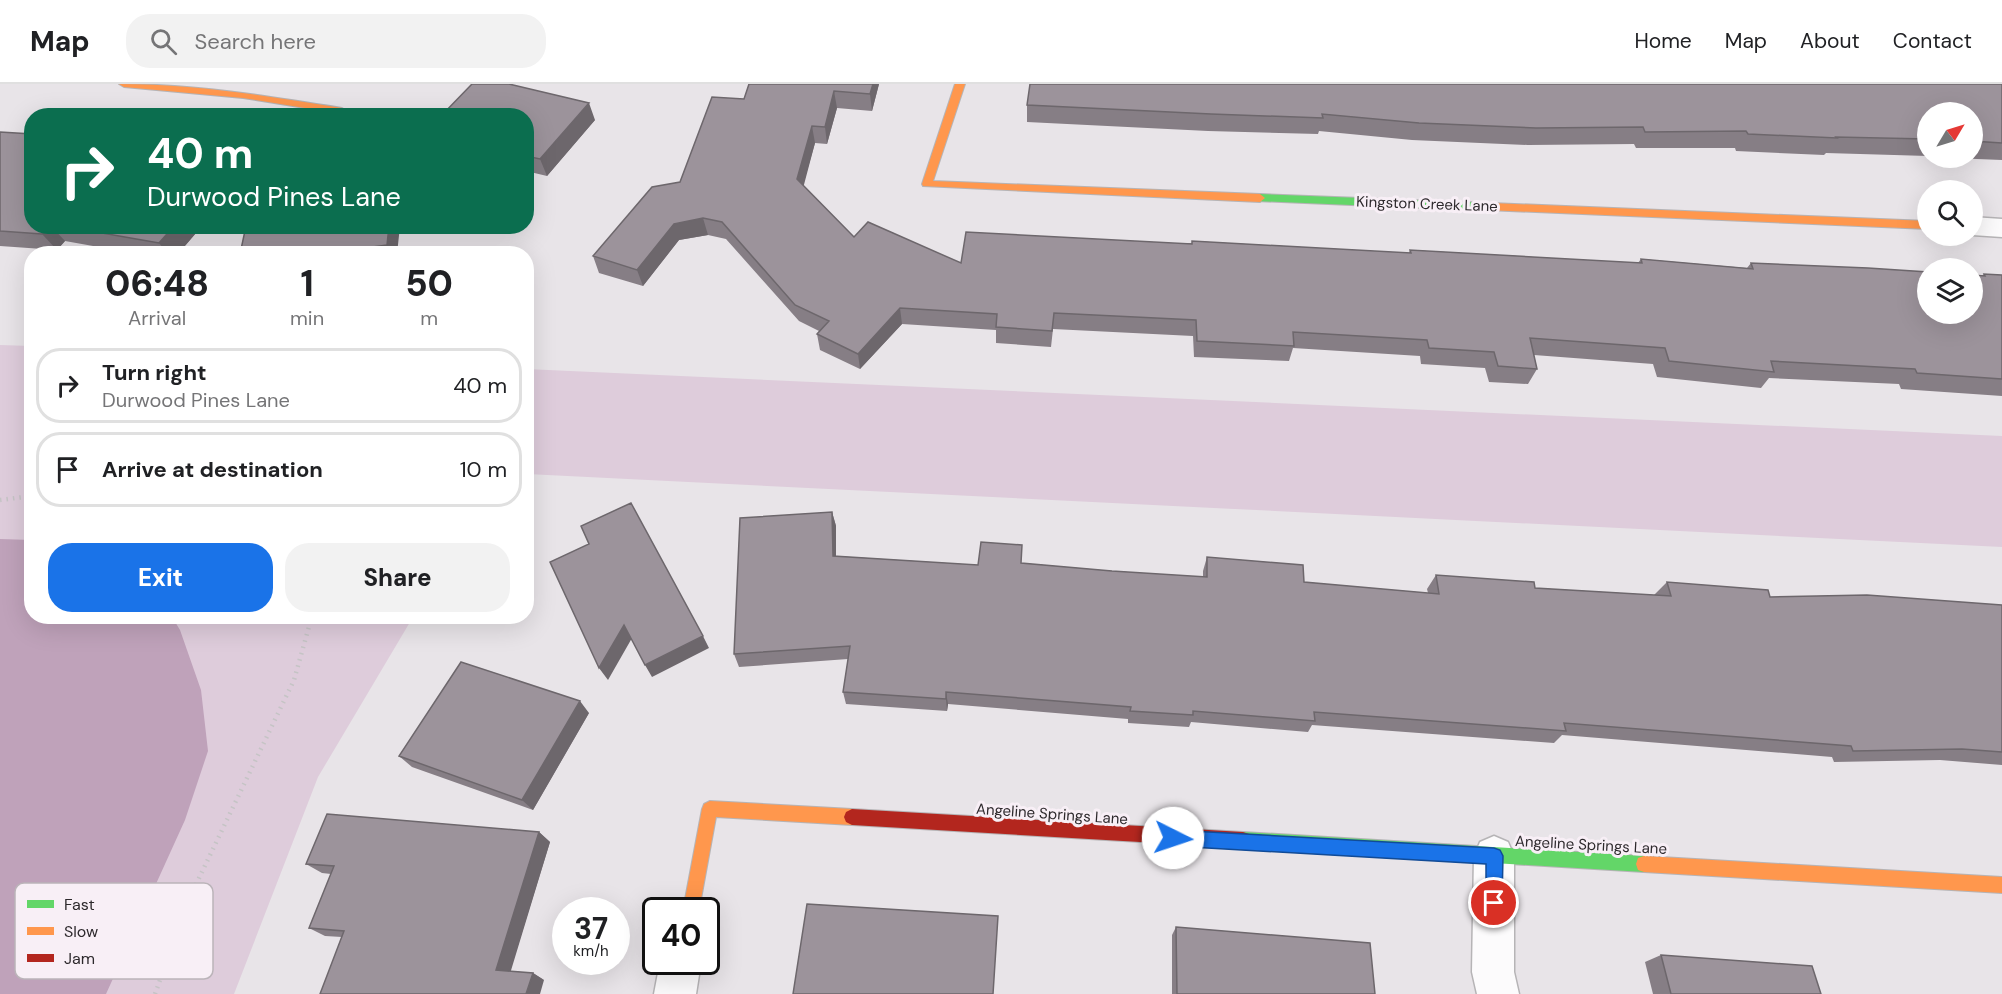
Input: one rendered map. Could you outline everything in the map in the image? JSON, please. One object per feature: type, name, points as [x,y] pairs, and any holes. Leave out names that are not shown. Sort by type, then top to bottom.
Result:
[{"type":"street","points":[[124,84],[243,95],[323,108]]},
{"type":"street","name":"Kingston Creek Lane","points":[[960,84],[927,184],[1917,225]]},
{"type":"street","points":[[1983,227],[2002,228]]},
{"type":"street","name":"Angeline Springs Lane","points":[[693,897],[710,808],[2002,885]]},
{"type":"street","points":[[1494,856],[1493,972],[1498,994]]},
{"type":"street","points":[[675,994],[679,975]]},
{"type":"path","points":[[0,500],[24,497]]},
{"type":"path","points":[[197,883],[294,680],[310,624]]},
{"type":"path","points":[[155,994],[160,979]]},
{"type":"shaded area","points":[[0,345],[24,346],[24,624],[409,624],[318,777],[234,994],[0,994]]},
{"type":"shaded area","points":[[534,369],[2002,436],[2002,547],[534,474]]},
{"type":"shaded area","points":[[0,539],[24,540],[24,624],[176,624],[201,690],[208,751],[185,820],[156,883],[15,883],[15,979],[113,979],[106,994],[0,994]]},
{"type":"building","points":[[472,84],[509,84],[589,103],[540,159],[534,158],[534,108],[449,108]]},
{"type":"building","points":[[749,84],[873,84],[870,94],[834,91],[825,127],[812,126],[797,179],[854,237],[868,222],[961,263],[966,232],[1411,253],[1410,250],[1642,263],[1641,259],[1753,269],[1751,263],[1868,268],[1917,271],[1917,324],[1983,324],[1983,276],[2002,275],[2002,379],[1917,373],[1915,369],[1771,361],[1774,372],[1669,361],[1665,348],[1530,338],[1537,369],[1498,366],[1494,352],[1429,348],[1427,340],[1293,332],[1294,346],[1197,341],[1196,320],[1054,313],[1052,331],[996,327],[997,314],[900,308],[858,354],[817,334],[829,321],[795,305],[722,222],[703,218],[674,224],[637,270],[593,256],[652,187],[680,182],[712,97],[744,99]]},
{"type":"building","points":[[1030,84],[2002,84],[2002,143],[1983,142],[1983,102],[1917,102],[1917,139],[1748,134],[1746,131],[1645,132],[1643,127],[1536,128],[1419,123],[1322,114],[1323,118],[1027,105]]},
{"type":"building","points":[[0,132],[24,134],[24,233],[0,231]]},
{"type":"building","points":[[108,234],[167,234],[159,243]]},
{"type":"building","points":[[244,234],[388,234],[387,245],[380,246],[242,246]]},
{"type":"building","points":[[631,503],[703,636],[645,665],[624,625],[599,668],[550,562],[589,544],[581,526]]},
{"type":"building","points":[[832,512],[833,556],[978,565],[981,542],[1022,545],[1021,563],[1207,577],[1207,557],[1303,565],[1304,582],[1439,594],[1436,575],[1534,582],[1535,588],[1671,596],[1667,582],[1768,590],[1770,597],[1867,595],[2002,605],[2002,752],[1962,749],[1853,751],[1851,746],[1564,723],[1566,731],[1314,712],[1315,721],[1193,711],[1193,715],[1130,711],[1131,707],[946,692],[946,699],[843,692],[850,646],[734,654],[740,518]]},
{"type":"building","points":[[461,662],[580,701],[522,800],[399,756]]},
{"type":"building","points":[[327,814],[539,832],[496,970],[533,973],[526,994],[320,994],[344,931],[309,928],[334,866],[306,864]]},
{"type":"building","points":[[807,904],[998,916],[993,994],[793,994]]},
{"type":"building","points":[[1176,927],[1370,943],[1375,994],[1177,994]]},
{"type":"building","points":[[1661,955],[1812,966],[1821,994],[1671,994]]},
{"type":"traffic: fast","points":[[1260,198],[1491,207]]},
{"type":"traffic: fast","points":[[1243,840],[1644,864]]},
{"type":"traffic: slow","points":[[124,84],[243,95],[323,108]]},
{"type":"traffic: slow","points":[[960,84],[927,184],[1260,198]]},
{"type":"traffic: slow","points":[[1491,207],[1917,225]]},
{"type":"traffic: slow","points":[[693,897],[710,809],[852,817]]},
{"type":"traffic: slow","points":[[1644,864],[2002,885]]},
{"type":"traffic: jam","points":[[852,817],[1243,840]]},
{"type":"route","points":[[1173,838],[1494,856],[1494,903]]}]
